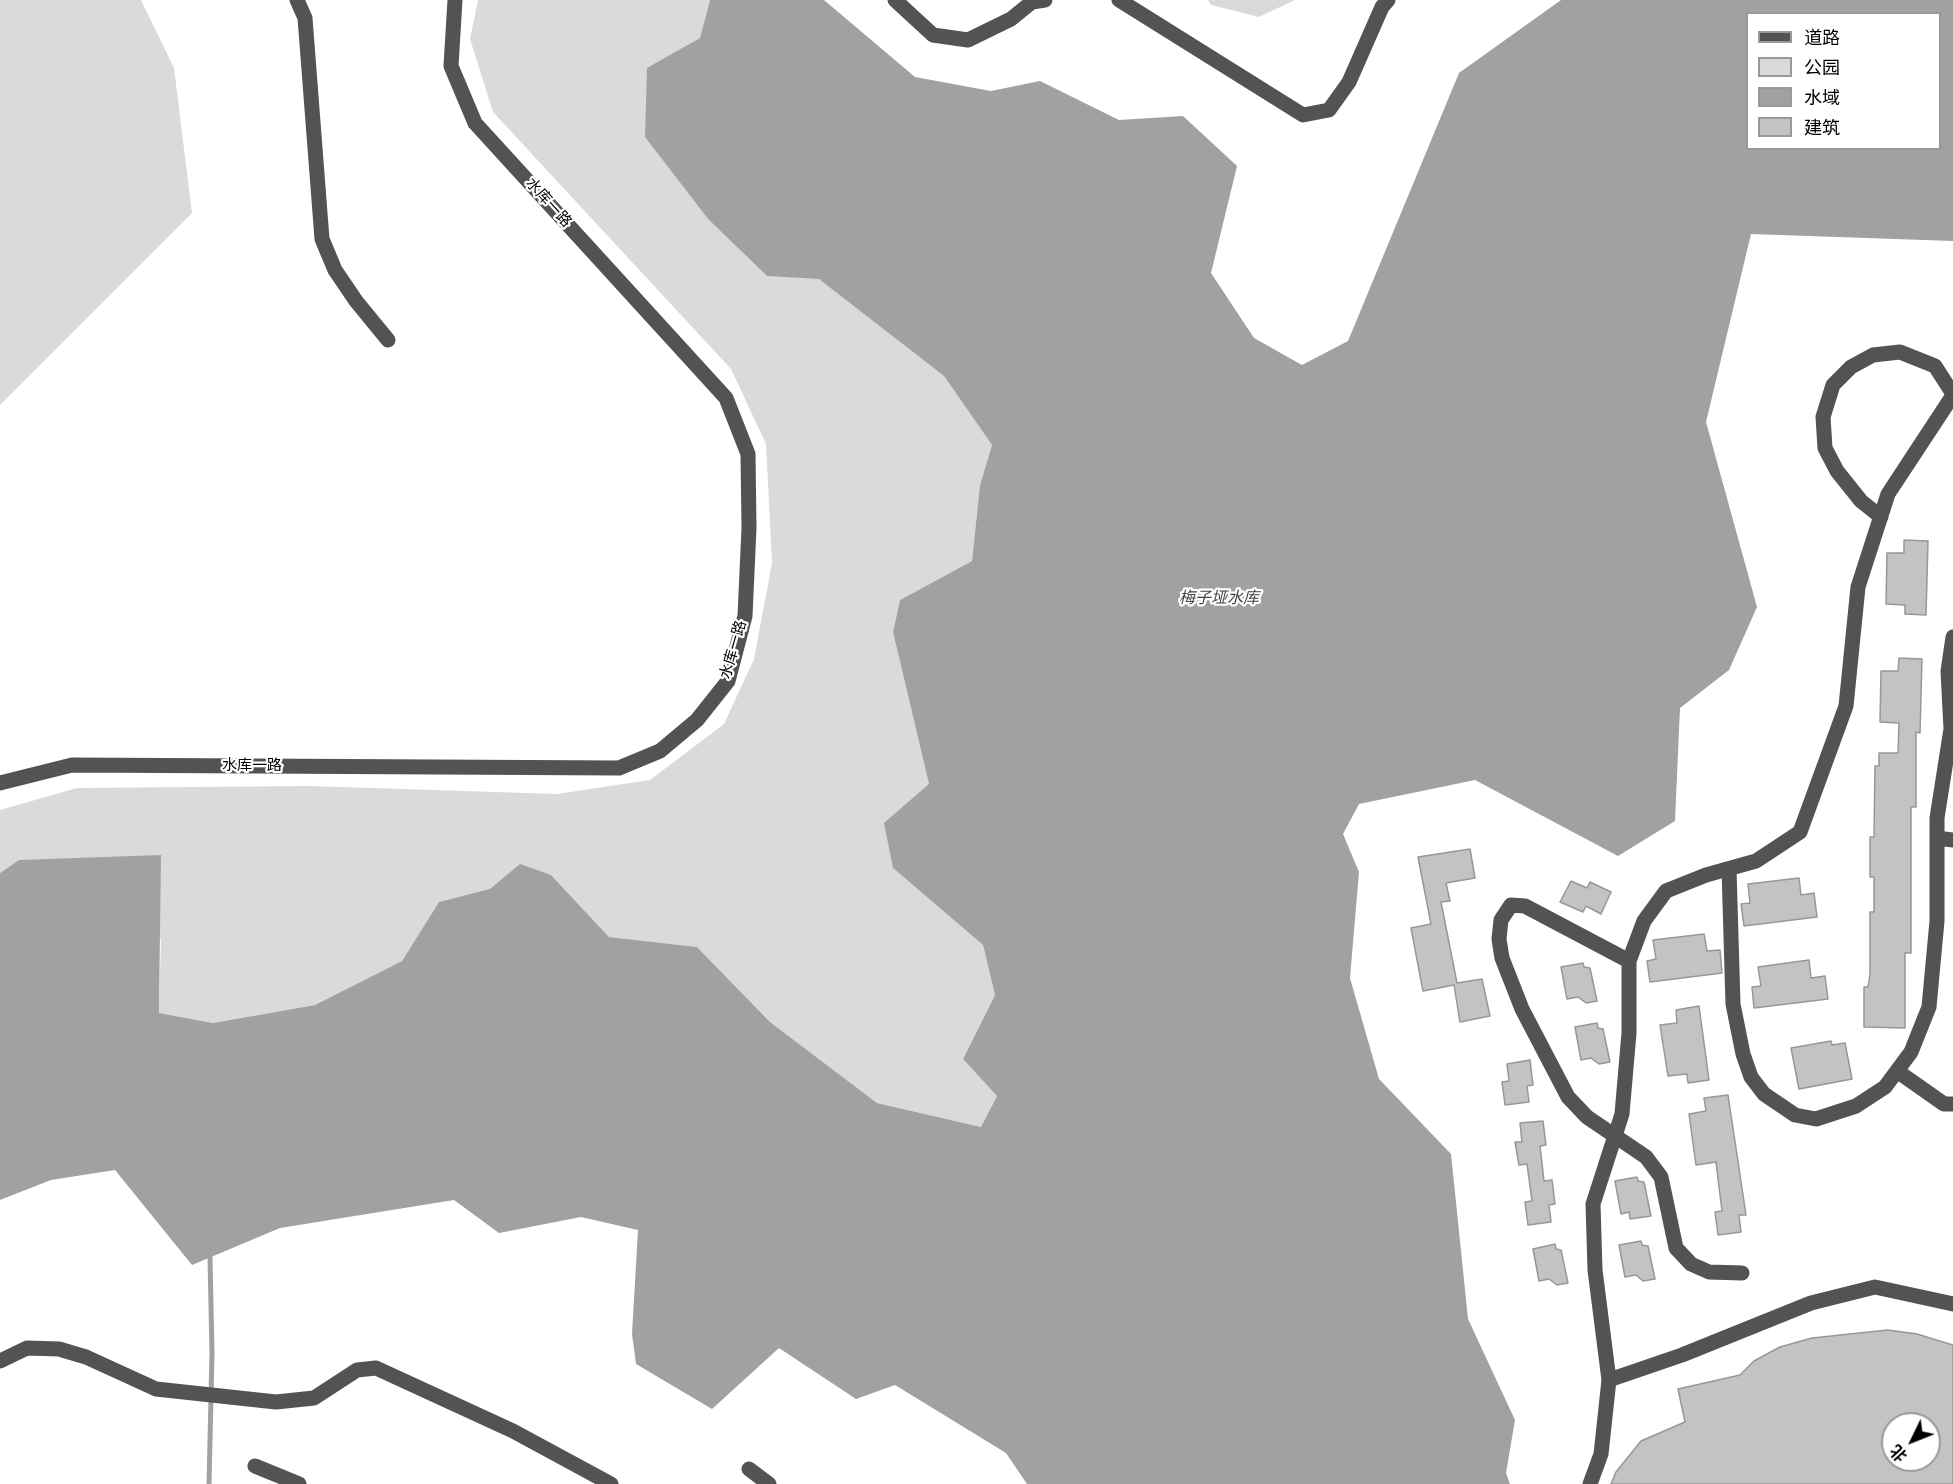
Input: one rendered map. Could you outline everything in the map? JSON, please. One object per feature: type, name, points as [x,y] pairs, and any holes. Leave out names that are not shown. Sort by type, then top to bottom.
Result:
[{"type":"street","points":[[297,0],[305,18],[322,239],[335,270],[356,301],[388,339]]},
{"type":"street","name":"水库一路","points":[[0,783],[72,765],[619,768],[660,751],[697,720],[728,681],[745,616],[749,528],[748,454],[726,398],[475,123],[451,66],[455,0]]},
{"type":"street","points":[[895,0],[933,35],[968,40],[1011,19],[1032,2],[1045,0]]},
{"type":"street","points":[[1119,0],[1303,115],[1329,110],[1349,82],[1382,7],[1388,0]]},
{"type":"street","points":[[1590,1484],[1601,1454],[1609,1380],[1594,1270],[1593,1204],[1622,1114],[1629,1033],[1629,961],[1644,921],[1666,891],[1756,861],[1800,832],[1846,706],[1858,587],[1881,517],[1888,494],[1953,394],[1935,366],[1900,352],[1873,355],[1851,367],[1833,385],[1823,417],[1825,448],[1837,471],[1862,501],[1881,517]]},
{"type":"street","points":[[1729,869],[1733,1004],[1743,1054],[1751,1077],[1764,1094],[1796,1115],[1816,1119],[1856,1106],[1885,1087],[1897,1071],[1911,1052],[1929,1007],[1937,921],[1939,790],[1951,729],[1948,671],[1953,637]]},
{"type":"street","points":[[1937,838],[1953,840]]},
{"type":"street","points":[[1629,961],[1525,906],[1511,905],[1501,920],[1499,939],[1502,958],[1546,1058],[1568,1097],[1587,1117],[1646,1157],[1661,1177],[1669,1203],[1676,1248],[1691,1264],[1709,1272],[1742,1273]]},
{"type":"street","points":[[1897,1071],[1944,1104],[1953,1104]]},
{"type":"street","points":[[1609,1380],[1682,1355],[1811,1303],[1875,1287],[1953,1304]]},
{"type":"street","points":[[0,1360],[27,1348],[59,1349],[86,1357],[156,1389],[276,1402],[314,1398],[357,1370],[376,1368],[513,1431],[610,1484]]},
{"type":"street","points":[[255,1466],[299,1484]]},
{"type":"street","points":[[749,1469],[769,1484]]},
{"type":"green space","points":[[0,0],[141,0],[174,68],[192,213],[0,405]]},
{"type":"green space","points":[[478,0],[710,0],[700,38],[647,69],[709,220],[767,276],[819,278],[944,376],[992,445],[980,485],[972,561],[900,600],[893,632],[929,784],[893,868],[983,945],[995,995],[963,1059],[997,1096],[981,1127],[877,1103],[770,1022],[697,947],[609,937],[551,875],[439,902],[402,961],[315,1005],[213,1023],[159,1013],[161,939],[19,860],[0,873],[0,810],[77,788],[309,786],[557,794],[650,780],[724,724],[754,659],[772,563],[766,444],[731,369],[493,112],[470,39]]},
{"type":"green space","points":[[1208,0],[1295,0],[1259,17],[1211,5]]},
{"type":"water","name":"梅子垭水库","points":[[710,0],[824,0],[915,77],[991,91],[1040,81],[1119,120],[1183,116],[1237,166],[1211,273],[1254,338],[1302,365],[1348,341],[1459,73],[1561,0],[1953,0],[1953,241],[1751,234],[1706,422],[1757,607],[1729,670],[1680,708],[1675,821],[1618,856],[1475,780],[1359,804],[1343,834],[1359,872],[1350,978],[1379,1079],[1451,1154],[1468,1319],[1515,1420],[1506,1473],[1510,1484],[1027,1484],[1006,1453],[895,1385],[856,1399],[779,1348],[712,1409],[636,1364],[632,1334],[638,1230],[581,1217],[499,1233],[454,1200],[280,1228],[192,1265],[115,1170],[51,1180],[0,1200],[0,873],[19,860],[161,855],[159,1013],[213,1023],[315,1005],[402,961],[439,902],[490,889],[520,864],[551,875],[609,937],[697,947],[770,1022],[877,1103],[981,1127],[997,1096],[963,1059],[995,995],[983,945],[893,868],[884,823],[929,784],[893,632],[900,600],[972,561],[980,485],[992,445],[944,376],[819,279],[767,276],[709,220],[645,137],[647,68],[700,38]]},
{"type":"building","points":[[1904,540],[1928,541],[1926,615],[1905,614],[1905,605],[1886,604],[1887,553],[1904,553]]},
{"type":"building","points":[[1899,658],[1922,659],[1920,733],[1916,732],[1916,807],[1911,807],[1911,953],[1905,953],[1905,1028],[1864,1027],[1864,987],[1868,987],[1870,974],[1870,912],[1874,912],[1874,877],[1870,877],[1870,837],[1874,837],[1875,766],[1879,766],[1879,753],[1898,753],[1899,723],[1880,722],[1881,671],[1898,671]]},
{"type":"building","points":[[1470,849],[1475,878],[1446,883],[1450,901],[1441,902],[1457,983],[1482,979],[1490,1016],[1460,1022],[1454,985],[1423,991],[1411,928],[1431,924],[1418,857]]},
{"type":"building","points":[[1799,878],[1801,895],[1814,893],[1817,917],[1744,926],[1741,904],[1750,903],[1748,884]]},
{"type":"building","points":[[1571,881],[1587,888],[1590,882],[1611,892],[1601,914],[1586,906],[1583,912],[1560,902]]},
{"type":"building","points":[[1704,934],[1707,951],[1720,950],[1722,973],[1650,982],[1647,961],[1656,959],[1653,940]]},
{"type":"building","points":[[1809,960],[1811,978],[1825,976],[1828,999],[1754,1008],[1752,987],[1761,986],[1758,967]]},
{"type":"building","points":[[1583,963],[1584,967],[1590,968],[1597,1001],[1586,1003],[1578,997],[1567,999],[1561,967]]},
{"type":"building","points":[[1699,1006],[1709,1080],[1688,1083],[1687,1074],[1668,1076],[1660,1025],[1677,1023],[1676,1010]]},
{"type":"building","points":[[1597,1023],[1598,1028],[1603,1029],[1610,1062],[1599,1064],[1591,1058],[1581,1060],[1575,1027]]},
{"type":"building","points":[[1831,1041],[1832,1045],[1845,1043],[1852,1079],[1799,1089],[1791,1048]]},
{"type":"building","points":[[1530,1060],[1533,1085],[1527,1086],[1529,1102],[1505,1105],[1502,1082],[1509,1081],[1507,1064]]},
{"type":"building","points":[[1728,1095],[1746,1215],[1739,1215],[1741,1232],[1718,1235],[1715,1212],[1722,1211],[1716,1162],[1696,1165],[1689,1114],[1706,1111],[1704,1098]]},
{"type":"building","points":[[1543,1121],[1546,1145],[1540,1146],[1544,1181],[1552,1180],[1555,1204],[1549,1205],[1551,1222],[1528,1225],[1525,1202],[1532,1201],[1527,1164],[1519,1165],[1515,1142],[1522,1142],[1520,1123]]},
{"type":"building","points":[[1637,1177],[1638,1181],[1644,1182],[1651,1216],[1630,1219],[1629,1212],[1621,1214],[1615,1181]]},
{"type":"building","points":[[1641,1241],[1642,1245],[1648,1246],[1655,1279],[1643,1281],[1636,1275],[1625,1277],[1619,1245]]},
{"type":"building","points":[[1555,1244],[1556,1249],[1561,1250],[1568,1283],[1557,1285],[1549,1279],[1539,1281],[1533,1249]]},
{"type":"building","points":[[1888,1330],[1917,1334],[1953,1345],[1953,1484],[1611,1484],[1616,1472],[1641,1441],[1685,1422],[1678,1389],[1740,1375],[1754,1361],[1780,1347],[1812,1338]]},
{"type":"waterway","points":[[209,1484],[212,1353],[210,1257]]}]
